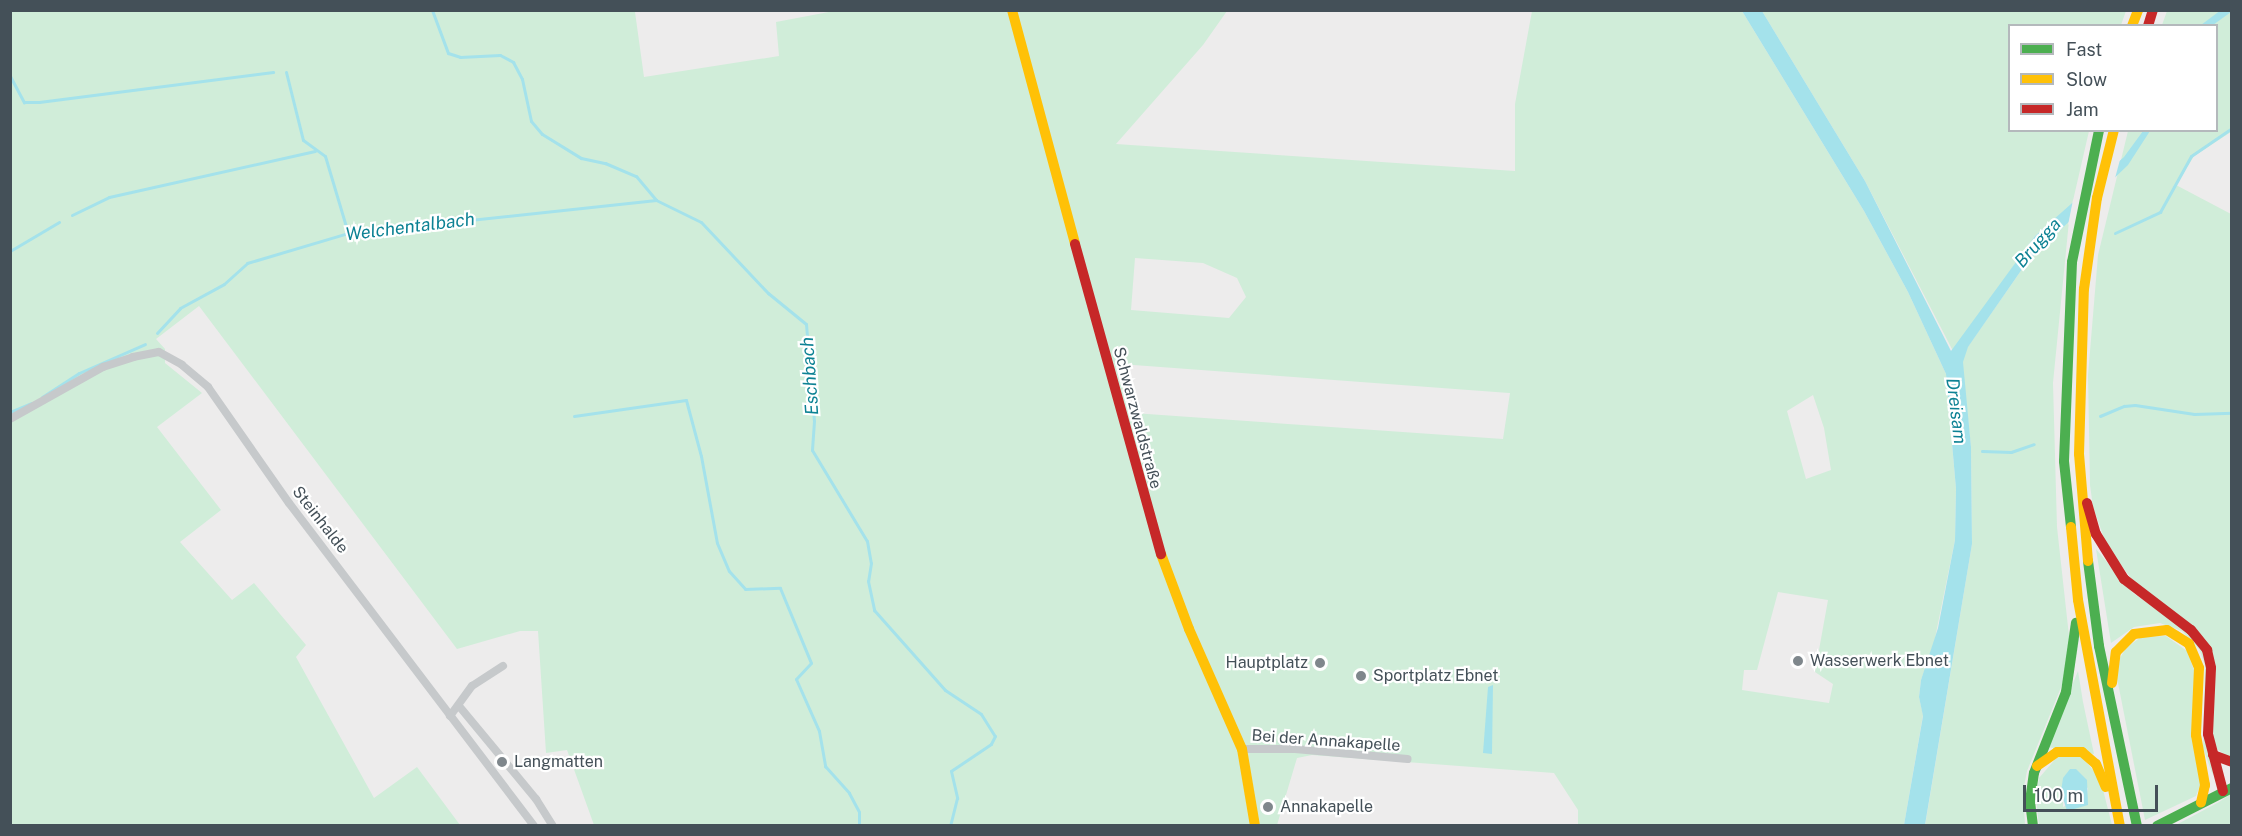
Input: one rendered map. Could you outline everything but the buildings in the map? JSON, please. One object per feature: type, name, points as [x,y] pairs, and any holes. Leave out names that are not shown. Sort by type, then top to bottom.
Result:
[{"type":"main road","name":"Schwarzwaldstraße","points":[[1012,10],[1152,529],[1189,629],[1242,749],[1255,825]]},
{"type":"main road","points":[[2099,132],[2078,229],[2066,347],[2064,416],[2068,514],[2078,600],[2120,823]]},
{"type":"main road","points":[[2114,132],[2095,215],[2080,352],[2080,478],[2091,594],[2113,715],[2137,825]]},
{"type":"main road","points":[[2080,478],[2096,534],[2108,558],[2124,579],[2191,630],[2207,650],[2211,668],[2208,734],[2213,755],[2227,790]]},
{"type":"main road","points":[[2033,825],[2030,801],[2037,766],[2070,677],[2078,600]]},
{"type":"main road","points":[[2113,715],[2113,661],[2124,641],[2151,629],[2175,634],[2193,650],[2199,668],[2196,735],[2205,785],[2201,803]]},
{"type":"main road","points":[[2037,766],[2057,752],[2075,750],[2086,755],[2099,768],[2120,823]]},
{"type":"main road","points":[[2213,755],[2232,762]]},
{"type":"main road","points":[[2202,765],[2227,790]]},
{"type":"main road","points":[[2157,825],[2227,790],[2232,782]]},
{"type":"street","name":"Steinhalde","points":[[10,419],[103,367],[159,352],[208,387],[450,716],[510,789],[534,825]]},
{"type":"street","points":[[450,716],[471,686],[503,666]]},
{"type":"street","points":[[459,706],[536,799],[553,825]]},
{"type":"street","name":"Bei der Annakapelle","points":[[1242,749],[1295,749],[1408,759]]},
{"type":"green space","points":[[10,11],[642,11],[635,12],[644,77],[779,56],[776,22],[834,11],[1227,11],[1203,45],[1116,144],[1515,171],[1515,104],[1532,11],[1742,11],[1864,211],[1908,292],[1946,374],[1956,489],[1955,540],[1934,643],[1921,680],[1919,697],[1923,715],[1904,825],[1578,825],[1578,810],[1554,773],[1312,755],[1297,758],[1277,825],[594,825],[567,750],[546,753],[538,631],[520,631],[457,649],[199,306],[156,339],[165,349],[165,363],[202,393],[157,427],[221,510],[180,542],[232,600],[254,583],[306,645],[296,657],[374,798],[417,767],[460,825],[11,825]],"holes":[[[1135,258],[1203,263],[1237,278],[1246,297],[1229,318],[1131,310]],[[1120,364],[1510,393],[1503,439],[1133,413]],[[1813,395],[1824,428],[1831,470],[1806,479],[1787,411]],[[1778,592],[1828,600],[1815,672],[1833,684],[1829,703],[1742,690],[1744,670],[1757,670]]]},
{"type":"green space","points":[[1762,11],[2126,11],[2121,24],[2008,24],[2008,132],[2089,132],[2072,205],[2035,236],[1953,351],[1865,181]]},
{"type":"green space","points":[[2167,11],[2231,11],[2231,132],[2194,156],[2176,185],[2231,214],[2231,759],[2217,749],[2212,739],[2212,654],[2136,585],[2107,546],[2093,507],[2090,485],[2088,375],[2098,255],[2128,132],[2218,132],[2218,24],[2162,24]]},
{"type":"green space","points":[[2069,221],[2053,383],[2057,527],[2070,645],[2064,680],[2027,771],[2023,791],[2025,825],[1925,826],[1972,544],[1971,447],[1962,362],[1967,348],[2027,262]]},
{"type":"green space","points":[[2096,549],[2133,593],[2185,629],[2201,647],[2208,670],[2205,742],[2218,779],[2212,773],[2203,748],[2205,665],[2199,649],[2182,631],[2160,623],[2134,627],[2111,643]]},
{"type":"green space","points":[[2166,636],[2187,651],[2194,670],[2201,783],[2196,796],[2145,820],[2117,678],[2120,658],[2126,648],[2141,637]]},
{"type":"green space","points":[[2078,671],[2083,702],[2094,754],[2047,747]]},
{"type":"green space","points":[[2058,756],[2081,756],[2100,778],[2112,825],[2039,826],[2036,798],[2039,778]],"holes":[[[2063,778],[2088,788],[2087,795],[2063,807]]]},
{"type":"green space","points":[[2231,794],[2231,825],[2174,826],[2219,802]]},
{"type":"water","points":[[2221,10],[2231,12],[2214,24],[2202,24]]},
{"type":"water","name":"Dreisam","points":[[1742,11],[1762,11],[1865,181],[1951,351],[2035,236],[2124,157],[2142,132],[2149,132],[2128,165],[2027,262],[1968,347],[1963,362],[1971,447],[1972,544],[1925,825],[1904,825],[1923,716],[1919,697],[1921,680],[1938,628],[1955,540],[1956,489],[1946,374],[1908,292],[1864,211]]},
{"type":"water","points":[[1493,685],[1492,754],[1483,753],[1488,687]]},
{"type":"water","points":[[2070,769],[2076,769],[2087,780],[2088,805],[2067,811],[2061,792],[2063,778]]},
{"type":"pier","points":[[2121,156],[2114,182],[2068,225],[2073,200]]},
{"type":"waterway","name":"Eschbach","points":[[432,10],[448,53],[460,57],[500,55],[513,62],[522,79],[531,121],[542,134],[581,158],[605,163],[636,176],[656,200],[701,222],[768,293],[806,324],[814,421],[812,450],[867,541],[871,563],[868,581],[874,610],[945,690],[981,714],[995,736],[991,744],[951,771],[957,798],[950,826]]},
{"type":"waterway","points":[[10,76],[24,102],[39,102],[273,72]]},
{"type":"waterway","points":[[286,72],[303,140],[325,156],[348,233]]},
{"type":"waterway","points":[[2115,233],[2160,212],[2191,156],[2232,128]]},
{"type":"waterway","points":[[72,215],[109,197],[315,151]]},
{"type":"waterway","name":"Welchentalbach","points":[[157,333],[180,308],[224,284],[247,263],[348,233],[656,200]]},
{"type":"waterway","points":[[10,251],[59,222]]},
{"type":"waterway","name":"Welchentalbach","points":[[42,397],[79,373],[145,344]]},
{"type":"waterway","points":[[574,416],[686,400],[701,456],[717,543],[729,571],[745,589],[780,588],[811,663],[796,679],[819,731],[825,766],[849,793],[859,812],[859,826]]},
{"type":"waterway","name":"Welchentalbach","points":[[10,412],[31,403]]},
{"type":"waterway","points":[[2100,416],[2124,406],[2135,405],[2194,414],[2232,413]]},
{"type":"waterway","points":[[1982,451],[2011,452],[2034,444]]},
{"type":"traffic: fast","points":[[2071,527],[2064,461],[2072,262],[2099,132]]},
{"type":"traffic: fast","points":[[2088,561],[2099,646],[2137,826]]},
{"type":"traffic: fast","points":[[2033,826],[2030,801],[2034,773],[2066,692],[2076,623]]},
{"type":"traffic: fast","points":[[2157,826],[2232,788]]},
{"type":"traffic: slow","points":[[1012,10],[1075,244]]},
{"type":"traffic: slow","points":[[2133,24],[2138,10]]},
{"type":"traffic: slow","points":[[2088,561],[2079,454],[2084,289],[2097,198],[2114,132]]},
{"type":"traffic: slow","points":[[2071,527],[2078,600],[2120,826]]},
{"type":"traffic: slow","points":[[1161,554],[1189,629],[1242,749],[1255,826]]},
{"type":"traffic: slow","points":[[2112,683],[2116,652],[2134,634],[2167,630],[2189,644],[2199,668],[2196,735],[2205,785],[2201,803]]},
{"type":"traffic: slow","points":[[2037,766],[2057,752],[2082,752],[2096,764],[2106,787]]},
{"type":"traffic: jam","points":[[2149,24],[2153,10]]},
{"type":"traffic: jam","points":[[1075,244],[1161,554]]},
{"type":"traffic: jam","points":[[2087,503],[2096,534],[2124,579],[2191,630],[2207,650],[2211,668],[2208,734],[2223,791]]},
{"type":"traffic: jam","points":[[2213,755],[2232,762]]},
{"type":"place","name":"Wasserwerk Ebnet","points":[[1798,661]]},
{"type":"place","name":"Hauptplatz","points":[[1320,663]]},
{"type":"place","name":"Sportplatz Ebnet","points":[[1361,676]]},
{"type":"place","name":"Langmatten","points":[[502,762]]},
{"type":"place","name":"Annakapelle","points":[[1268,807]]},
{"type":"water label","name":"Brugga","points":[[2038,243]]}]
